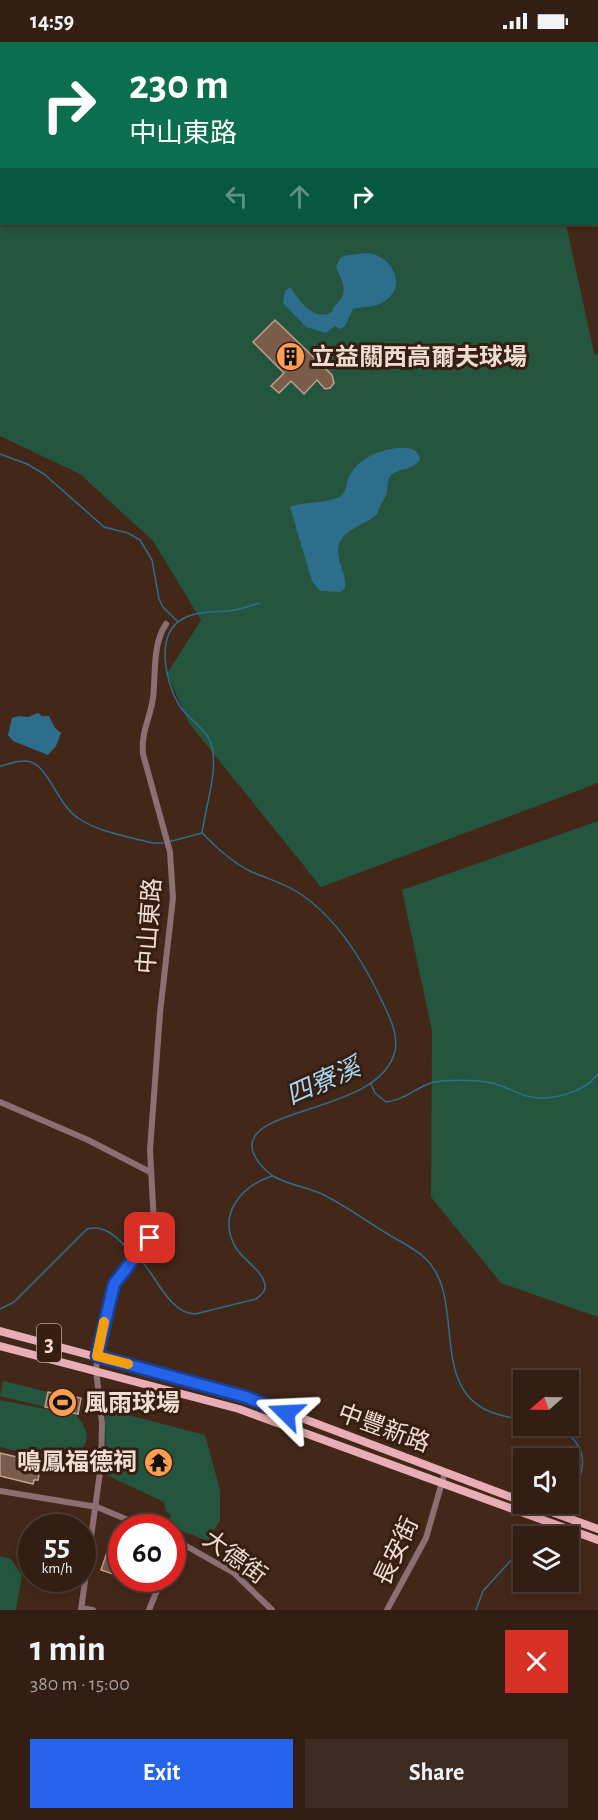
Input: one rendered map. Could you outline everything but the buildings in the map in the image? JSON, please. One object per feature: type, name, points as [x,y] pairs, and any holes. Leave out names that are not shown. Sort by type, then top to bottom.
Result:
[{"type":"main road","name":"中豐新路","points":[[0,1331],[246,1397],[513,1498]]},
{"type":"main road","name":"中豐新路","points":[[0,1346],[239,1409],[509,1507],[575,1526]]},
{"type":"main road","name":"3","points":[[550,1514],[576,1526]]},
{"type":"main road","name":"3","points":[[579,1527],[598,1529]]},
{"type":"main road","name":"3","points":[[579,1528],[598,1540]]},
{"type":"street","name":"中山東路","points":[[97,1356],[114,1284],[150,1238],[154,1224],[150,1172],[160,1013],[173,897],[170,852],[143,754],[141,737],[153,700],[159,634],[166,624]]},
{"type":"street","points":[[0,1102],[88,1140],[150,1172]]},
{"type":"street","points":[[93,1610],[81,1609],[97,1507],[101,1465],[102,1423],[96,1370],[97,1356]]},
{"type":"street","name":"長安街","points":[[387,1610],[426,1538],[445,1472]]},
{"type":"street","points":[[0,1491],[97,1507],[114,1514]]},
{"type":"street","name":"大德街","points":[[186,1546],[234,1573],[272,1610]]},
{"type":"street","points":[[149,1610],[156,1592]]},
{"type":"green space","name":"立益關西高爾夫球場","points":[[0,225],[566,225],[594,353],[598,355],[598,783],[321,887],[189,723],[167,674],[201,620],[153,541],[80,474],[0,436]]},
{"type":"green space","points":[[598,821],[598,1317],[501,1283],[431,1197],[432,1031],[402,890]]},
{"type":"green space","points":[[3,1381],[48,1392],[45,1407],[0,1396]]},
{"type":"green space","points":[[0,1400],[76,1415],[83,1424],[87,1437],[80,1451],[88,1453],[84,1467],[0,1447]]},
{"type":"green space","points":[[105,1409],[205,1435],[220,1490],[220,1520],[208,1541],[186,1532],[186,1514],[170,1514],[166,1511],[164,1502],[106,1475]]},
{"type":"green space","points":[[0,1556],[11,1559],[18,1569],[19,1592],[16,1610],[0,1610]]},
{"type":"water","points":[[370,253],[387,262],[395,275],[395,289],[385,301],[378,305],[353,309],[345,326],[340,329],[335,326],[326,333],[306,327],[283,303],[285,291],[290,287],[303,304],[313,312],[325,314],[332,312],[344,291],[336,266],[341,257]]},
{"type":"water","points":[[397,448],[415,450],[420,460],[391,475],[378,513],[347,533],[339,544],[339,560],[345,579],[345,588],[341,592],[320,591],[312,581],[290,507],[331,500],[341,496],[345,491],[348,478],[364,459],[376,453]]},
{"type":"water","points":[[38,713],[42,716],[49,716],[55,728],[61,733],[56,746],[48,755],[13,741],[8,735],[12,718],[28,717]]},
{"type":"waterway","points":[[0,454],[27,464],[44,474],[104,527],[128,533],[140,540],[152,560],[159,599],[163,607],[177,621]]},
{"type":"waterway","points":[[202,833],[212,778],[212,747],[206,734],[183,711],[173,694],[166,670],[166,643],[170,632],[184,618],[204,613],[236,610],[259,603]]},
{"type":"waterway","name":"四寮溪","points":[[0,766],[20,761],[32,762],[45,774],[70,811],[86,823],[114,834],[153,843],[163,843]]},
{"type":"waterway","name":"四寮溪","points":[[168,842],[202,833],[238,864],[302,895],[338,928],[366,970],[390,1017],[394,1031],[395,1051],[385,1071],[366,1086],[343,1097],[271,1123],[257,1134],[252,1147],[254,1155],[273,1176],[332,1199],[425,1258],[437,1274],[444,1294],[452,1358],[458,1378],[468,1395],[484,1409],[513,1418]]},
{"type":"waterway","points":[[371,1084],[375,1093],[386,1102],[394,1101],[434,1082],[454,1080],[492,1083],[527,1096],[545,1098],[575,1091],[592,1081],[598,1074]]},
{"type":"waterway","points":[[138,1257],[163,1292],[177,1307],[186,1312],[195,1314],[256,1299],[264,1291],[265,1284],[260,1274],[236,1248],[229,1224],[235,1203],[242,1194],[272,1176]]},
{"type":"waterway","points":[[0,1309],[14,1302],[87,1229],[107,1231],[134,1254]]},
{"type":"waterway","name":"四寮溪","points":[[569,1436],[577,1443],[581,1452],[582,1463],[579,1478]]},
{"type":"waterway","name":"四寮溪","points":[[542,1526],[545,1523]]},
{"type":"waterway","name":"四寮溪","points":[[476,1610],[483,1591],[513,1558]]},
{"type":"slow traffic","points":[[104,1322],[97,1356],[128,1364]]},
{"type":"place","name":"立益關西高爾夫球場","points":[[290,357]]},
{"type":"place","name":"風雨球場","points":[[63,1403]]},
{"type":"place","name":"鳴鳳福德祠","points":[[158,1462]]},
{"type":"route","points":[[150,1238],[114,1284],[97,1356],[246,1397],[286,1413]]}]
